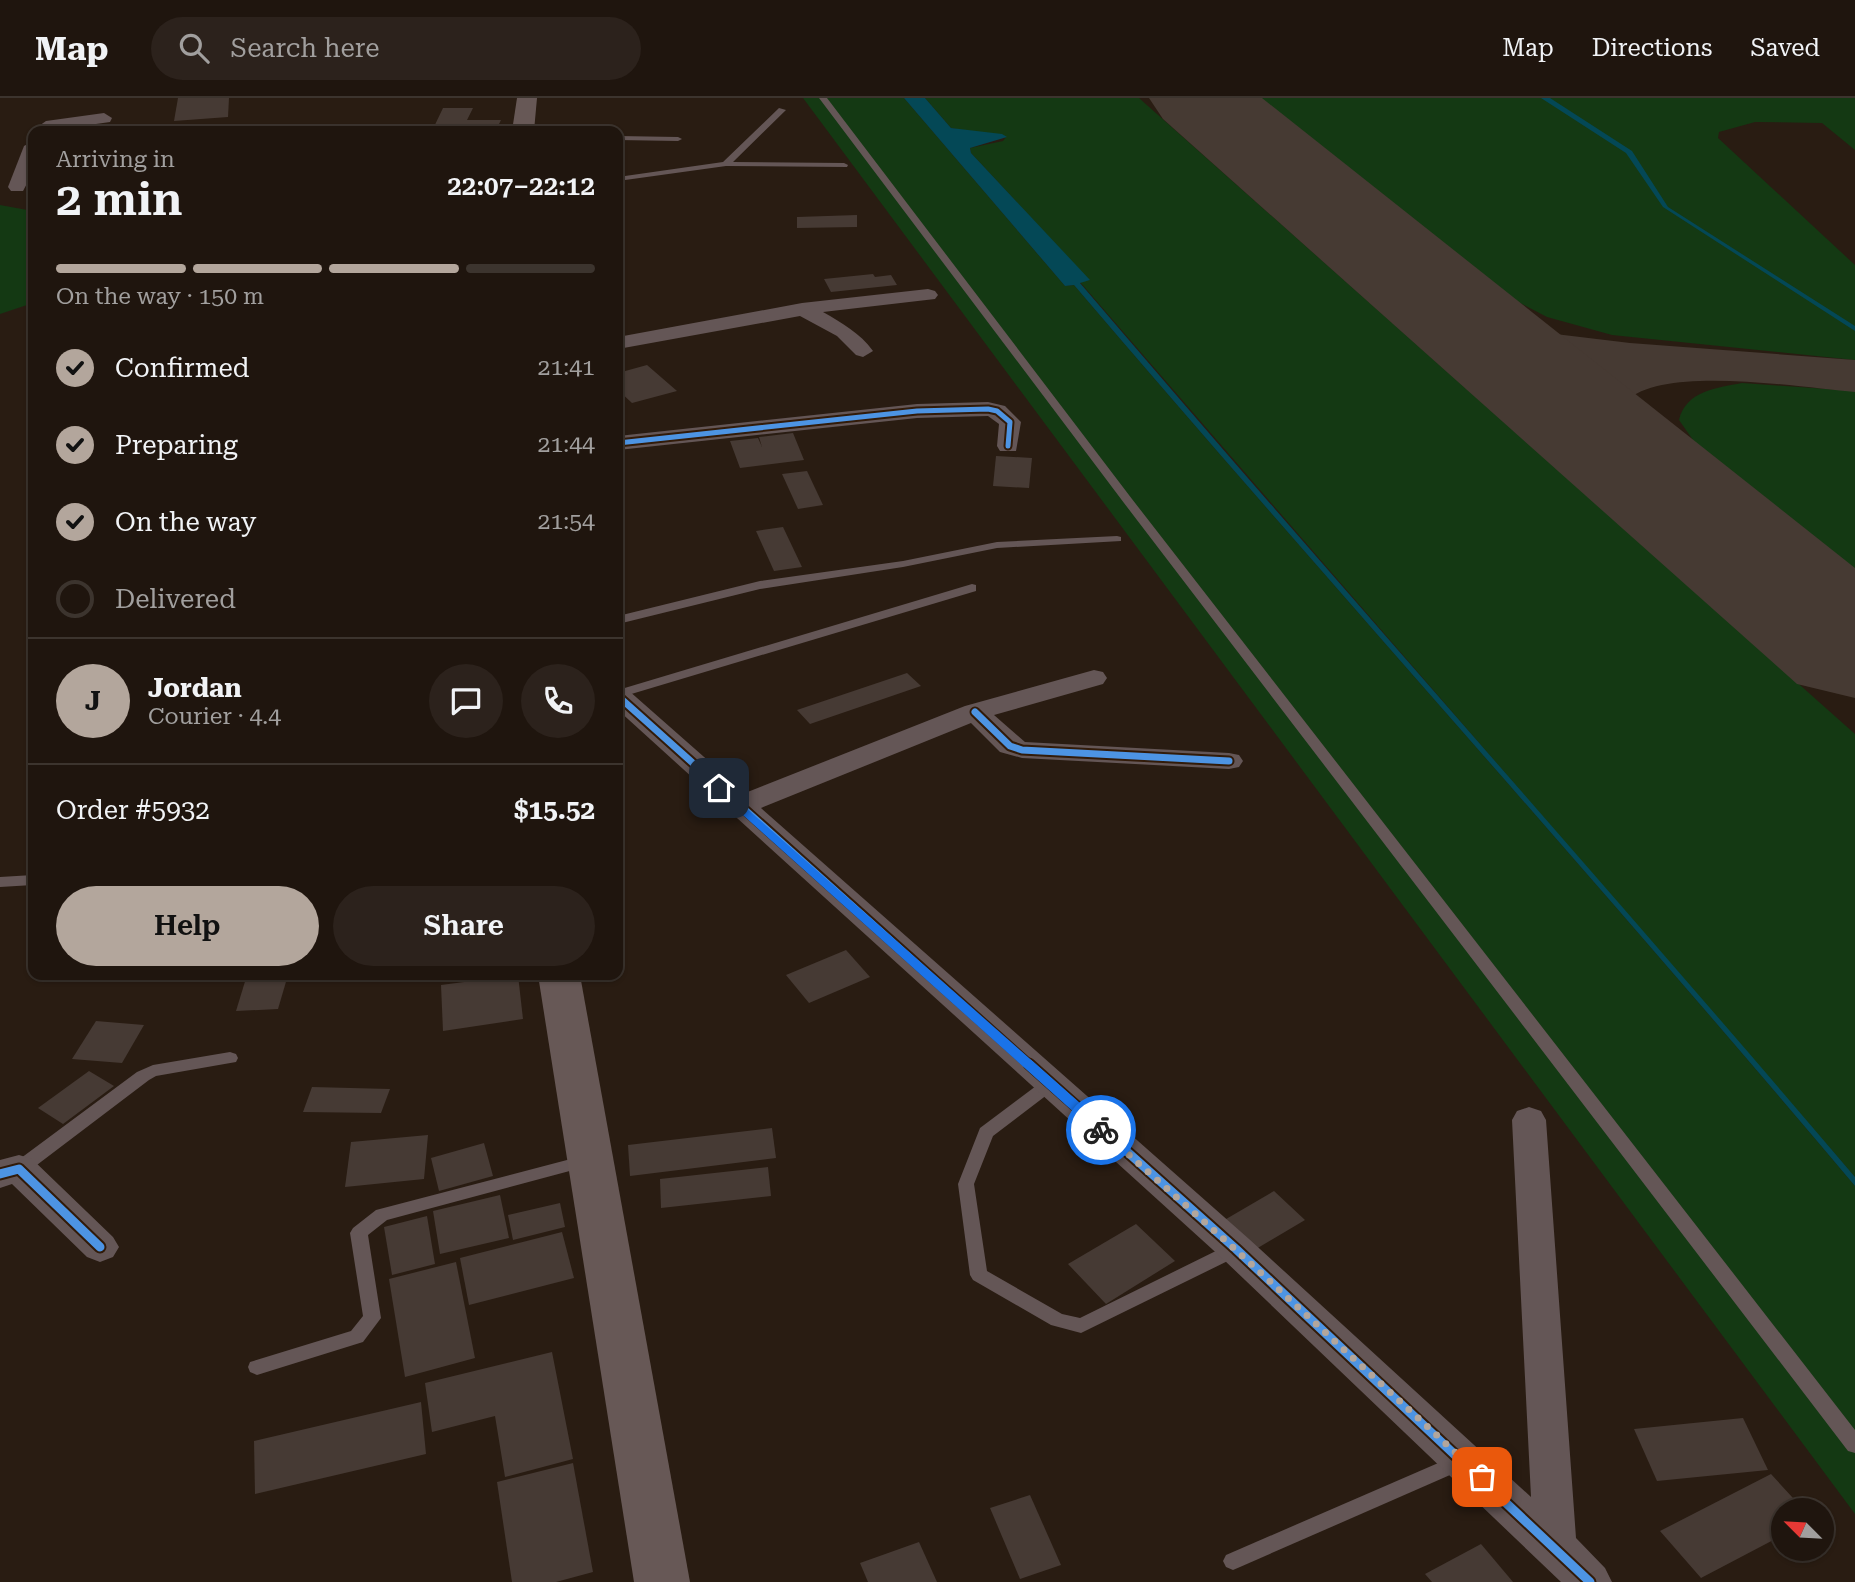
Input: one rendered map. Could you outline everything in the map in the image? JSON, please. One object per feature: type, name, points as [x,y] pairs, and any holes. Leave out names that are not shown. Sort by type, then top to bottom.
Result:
[{"type":"main road","points":[[524,126],[527,98]]},
{"type":"main road","points":[[560,980],[662,1582]]},
{"type":"street","points":[[46,126],[104,118]]},
{"type":"street","points":[[17,188],[28,159]]},
{"type":"street","points":[[623,343],[803,309],[928,295]]},
{"type":"street","points":[[803,309],[844,332],[863,351]]},
{"type":"street","points":[[623,442],[917,411],[988,409],[997,411],[1010,422],[1008,446]]},
{"type":"street","points":[[739,806],[975,712],[1094,678]]},
{"type":"street","points":[[623,700],[1236,1250],[1555,1546],[1590,1582]]},
{"type":"street","points":[[975,712],[1010,746],[1022,750],[1229,761]]},
{"type":"street","points":[[1529,1120],[1555,1546]]},
{"type":"street","points":[[9,1171],[100,1247]]},
{"type":"lane","points":[[823,98],[1128,501],[1855,1445]]},
{"type":"lane","points":[[726,164],[782,110]]},
{"type":"lane","points":[[623,138],[678,139]]},
{"type":"lane","points":[[623,178],[726,164],[844,165]]},
{"type":"lane","points":[[623,619],[760,585],[903,564],[998,545],[1117,539]]},
{"type":"lane","points":[[623,693],[972,588]]},
{"type":"lane","points":[[0,882],[28,880]]},
{"type":"lane","points":[[9,1171],[143,1076],[153,1071],[230,1058]]},
{"type":"lane","points":[[1050,1084],[986,1132],[966,1184],[979,1275],[1057,1320],[1081,1326],[1236,1250]]},
{"type":"lane","points":[[257,1367],[357,1337],[368,1327],[372,1318],[359,1233],[371,1221],[382,1215],[591,1160]]},
{"type":"lane","points":[[1233,1561],[1463,1460]]},
{"type":"green space","points":[[803,98],[904,98],[1065,286],[1074,285],[1855,1186],[1855,1514]]},
{"type":"green space","points":[[925,98],[1139,98],[1855,734],[1855,1177],[1080,282],[1089,280],[971,153],[970,148],[1003,141],[1006,137],[951,128]]},
{"type":"green space","points":[[1258,98],[1855,98],[1855,150],[1822,123],[1755,122],[1719,132],[1718,138],[1855,265],[1855,360],[1612,335],[1547,317],[1501,293]]},
{"type":"green space","points":[[0,205],[28,210],[28,305],[0,314]]},
{"type":"green space","points":[[1742,383],[1855,391],[1855,574],[1700,450],[1679,420],[1688,403],[1703,392]]},
{"type":"water","points":[[904,98],[925,98],[951,128],[1002,134],[1007,137],[970,148],[971,153],[1090,280],[1080,283],[1759,1064],[1855,1177],[1855,1186],[1074,285],[1065,286]]},
{"type":"water","points":[[1541,98],[1550,98],[1632,151],[1668,207],[1855,326],[1855,331],[1663,207],[1626,153]]},
{"type":"building","points":[[178,98],[229,98],[228,117],[174,121]]},
{"type":"building","points":[[443,108],[473,108],[467,120],[501,120],[498,126],[434,126]]},
{"type":"building","points":[[857,215],[857,227],[797,228],[797,217]]},
{"type":"building","points":[[873,274],[875,277],[891,275],[897,285],[831,292],[824,279]]},
{"type":"building","points":[[647,365],[677,391],[632,403],[623,395],[623,372]]},
{"type":"building","points":[[793,433],[804,460],[740,468],[730,441],[758,438],[762,447],[759,437]]},
{"type":"building","points":[[996,456],[1032,458],[1029,488],[993,486]]},
{"type":"building","points":[[807,471],[823,505],[798,509],[782,474]]},
{"type":"building","points":[[783,527],[802,567],[774,571],[756,531]]},
{"type":"building","points":[[907,673],[921,686],[810,724],[797,710]]},
{"type":"building","points":[[846,950],[870,977],[809,1003],[786,975]]},
{"type":"building","points":[[245,980],[287,980],[278,1009],[236,1011]]},
{"type":"building","points":[[480,980],[519,980],[523,1019],[443,1031],[441,985]]},
{"type":"building","points":[[96,1021],[144,1025],[122,1063],[72,1059]]},
{"type":"building","points":[[89,1071],[114,1086],[63,1124],[38,1108]]},
{"type":"building","points":[[312,1087],[390,1089],[381,1113],[303,1112]]},
{"type":"building","points":[[772,1128],[776,1158],[630,1176],[628,1145]]},
{"type":"building","points":[[428,1135],[424,1179],[345,1187],[351,1142]]},
{"type":"building","points":[[484,1143],[493,1176],[439,1191],[431,1158]]},
{"type":"building","points":[[768,1167],[771,1196],[661,1208],[660,1179]]},
{"type":"building","points":[[1274,1191],[1305,1220],[1251,1252],[1221,1222]]},
{"type":"building","points":[[500,1195],[509,1238],[440,1254],[433,1211]]},
{"type":"building","points":[[560,1203],[565,1227],[513,1240],[508,1215]]},
{"type":"building","points":[[427,1216],[435,1264],[392,1275],[384,1227]]},
{"type":"building","points":[[1136,1224],[1175,1261],[1106,1304],[1068,1264]]},
{"type":"building","points":[[562,1232],[574,1278],[469,1305],[460,1258]]},
{"type":"building","points":[[456,1262],[475,1358],[405,1377],[389,1279]]},
{"type":"building","points":[[552,1352],[573,1459],[505,1477],[495,1416],[432,1432],[425,1383]]},
{"type":"building","points":[[421,1402],[426,1454],[255,1494],[254,1441]]},
{"type":"building","points":[[1743,1418],[1768,1470],[1657,1481],[1634,1429]]},
{"type":"building","points":[[573,1463],[593,1572],[556,1582],[512,1582],[497,1482]]},
{"type":"building","points":[[1771,1474],[1793,1498],[1771,1498],[1771,1541],[1701,1578],[1660,1531]]},
{"type":"building","points":[[1030,1495],[1061,1565],[1020,1579],[990,1508]]},
{"type":"building","points":[[919,1542],[937,1582],[868,1582],[860,1563]]},
{"type":"building","points":[[1481,1544],[1513,1582],[1432,1582],[1425,1574]]},
{"type":"taxiway","points":[[1488,341],[1630,359],[1855,376]]},
{"type":"taxiway","points":[[1594,431],[1595,413],[1600,399],[1609,388],[1635,374],[1683,366]]},
{"type":"runway","points":[[1199,98],[1855,649]]},
{"type":"cycle path","points":[[623,442],[917,411],[988,409],[997,411],[1010,422],[1008,446]]},
{"type":"cycle path","points":[[623,700],[1236,1249],[1555,1546],[1590,1582]]},
{"type":"cycle path","points":[[975,712],[1010,746],[1022,750],[1229,761]]},
{"type":"cycle path","points":[[0,1174],[19,1169],[100,1247]]},
{"type":"way so far","points":[[1101,1130],[1236,1250],[1482,1477]]},
{"type":"route","points":[[719,788],[1101,1130]]}]
